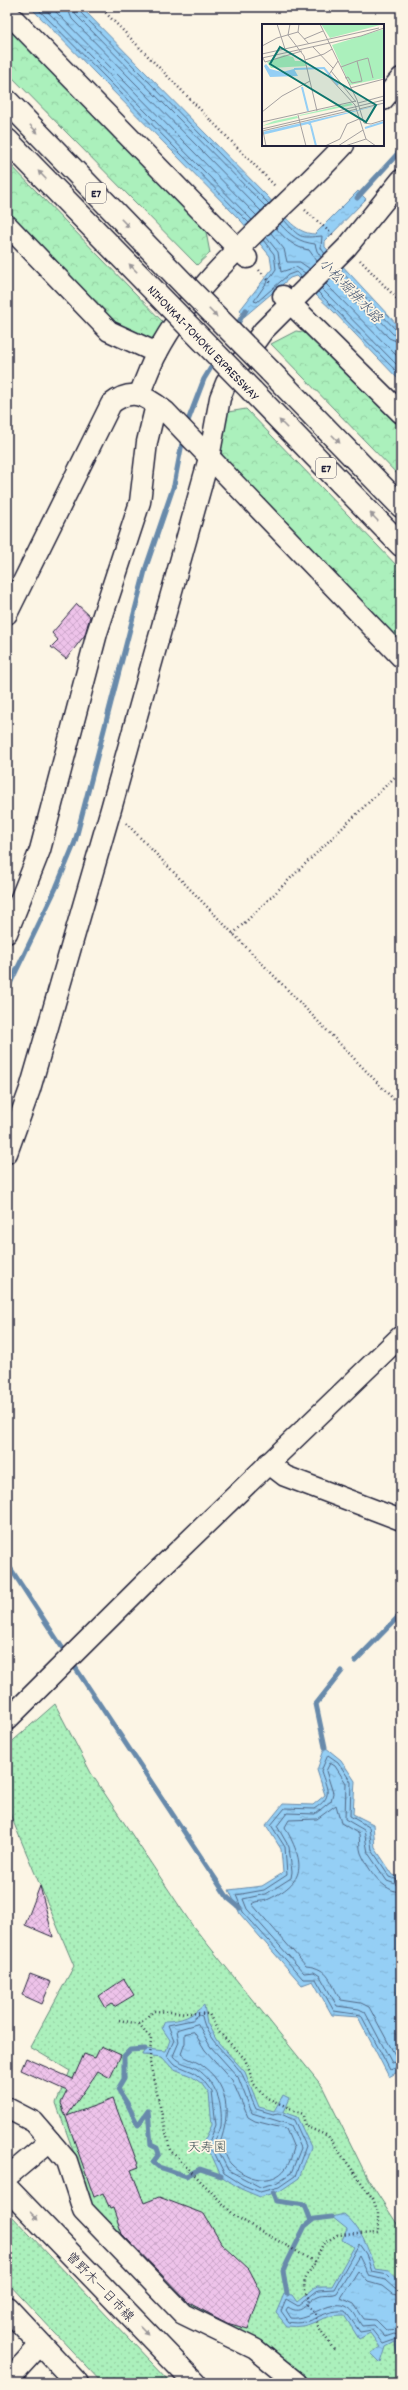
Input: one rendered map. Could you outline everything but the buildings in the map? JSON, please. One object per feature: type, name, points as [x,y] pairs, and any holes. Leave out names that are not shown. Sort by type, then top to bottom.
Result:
[{"type":"main road","name":"NIHONKAI-TOHOKU EXPRESSWAY","points":[[7,102],[401,506]]},
{"type":"main road","name":"NIHONKAI-TOHOKU EXPRESSWAY","points":[[7,140],[401,545]]},
{"type":"main road","name":"曽野木一日市線","points":[[7,2188],[195,2383]]},
{"type":"main road","points":[[7,2308],[77,2383]]},
{"type":"street","points":[[7,12],[244,248]]},
{"type":"street","points":[[384,99],[401,78]]},
{"type":"street","points":[[7,933],[40,850],[97,633],[140,502],[153,404],[157,353],[191,302],[343,146]]},
{"type":"street","points":[[7,1153],[30,1089],[111,808],[204,452],[226,383],[263,331],[291,297],[401,180]]},
{"type":"street","points":[[7,225],[109,332],[157,353]]},
{"type":"street","points":[[291,297],[401,413]]},
{"type":"street","points":[[7,614],[111,404],[127,394],[153,404],[204,452],[401,657]]},
{"type":"street","points":[[7,1720],[268,1463],[401,1336]]},
{"type":"street","points":[[268,1463],[285,1476],[401,1520]]},
{"type":"street","points":[[7,2108],[34,2122],[67,2161],[83,2210],[183,2314],[255,2349],[297,2383]]},
{"type":"street","points":[[7,2177],[50,2141]]},
{"type":"street","points":[[7,2381],[41,2344]]},
{"type":"path","points":[[100,7],[288,201]]},
{"type":"path","points":[[318,221],[340,246],[401,303]]},
{"type":"path","points":[[244,248],[291,297]]},
{"type":"path","points":[[233,934],[401,771]]},
{"type":"path","points":[[111,808],[401,1107]]},
{"type":"path","points":[[139,2024],[154,2011],[210,2014],[218,2031],[245,2059],[254,2084],[267,2098],[303,2114],[305,2126],[328,2136],[374,2199],[378,2212],[378,2233],[337,2235],[322,2244],[304,2283],[303,2289],[309,2299],[308,2305],[315,2313],[318,2326],[334,2350]]},
{"type":"path","points":[[119,2020],[139,2024],[151,2038],[150,2063],[170,2150],[235,2216],[315,2262]]},
{"type":"green space","points":[[7,21],[205,227],[210,253],[197,265],[7,72]]},
{"type":"green space","points":[[7,161],[164,323],[152,344],[116,335],[7,227]]},
{"type":"green space","points":[[296,331],[309,333],[401,423],[401,478],[271,344]]},
{"type":"green space","points":[[246,409],[401,570],[401,649],[226,468],[219,444],[228,412]]},
{"type":"green space","name":"天寿園","points":[[55,1704],[91,1773],[192,1925],[322,2086],[368,2179],[401,2230],[401,2383],[313,2383],[251,2337],[187,2308],[96,2215],[56,2103],[70,2071],[30,2047],[74,1966],[7,1807],[7,1746]]},
{"type":"green space","points":[[7,2211],[171,2383],[102,2383],[7,2282]]},
{"type":"water","name":"小松堀排水路","points":[[30,7],[81,7],[268,197],[288,221],[301,230],[307,233],[315,234],[358,191],[366,199],[325,241],[325,247],[401,329],[401,382],[333,311],[296,276],[290,278],[245,316],[240,310],[272,269],[270,256],[242,222]]},
{"type":"water","points":[[325,1747],[341,1760],[355,1781],[353,1814],[373,1824],[375,1848],[393,1875],[401,1878],[401,2070],[389,2077],[358,2017],[332,2015],[313,1981],[302,1985],[240,1914],[229,1890],[262,1886],[283,1873],[281,1849],[266,1825],[283,1804],[313,1805],[325,1795],[317,1770]]},
{"type":"water","points":[[204,2005],[207,2023],[217,2041],[245,2072],[259,2107],[274,2111],[283,2095],[289,2098],[283,2112],[297,2117],[311,2147],[299,2178],[280,2191],[260,2197],[241,2189],[221,2176],[212,2156],[201,2147],[212,2125],[209,2094],[201,2083],[191,2076],[172,2068],[162,2057],[142,2055],[145,2049],[166,2051],[170,2040],[162,2028],[165,2021],[177,2020],[186,2017]]},
{"type":"water","points":[[344,2214],[355,2225],[367,2246],[375,2269],[390,2271],[401,2283],[401,2356],[397,2354],[395,2342],[386,2347],[381,2363],[371,2353],[380,2347],[370,2333],[359,2339],[344,2315],[328,2317],[310,2324],[296,2327],[287,2326],[276,2313],[284,2294],[292,2295],[297,2302],[317,2286],[332,2286],[354,2247],[342,2240],[347,2229],[332,2217]]},
{"type":"waterway","points":[[357,198],[401,150]]},
{"type":"waterway","points":[[235,328],[246,310]]},
{"type":"waterway","points":[[186,426],[204,379],[215,361]]},
{"type":"waterway","points":[[7,990],[56,888],[75,842],[146,567],[174,485],[183,438]]},
{"type":"waterway","points":[[7,1563],[67,1655]]},
{"type":"waterway","points":[[355,1661],[401,1614]]},
{"type":"waterway","points":[[71,1661],[228,1898],[240,1908]]},
{"type":"waterway","points":[[325,1747],[316,1704],[342,1671]]},
{"type":"waterway","points":[[145,2049],[130,2050],[124,2056],[124,2079],[118,2089],[138,2125],[148,2111],[151,2145],[157,2148],[159,2154],[153,2162],[159,2167],[186,2176],[200,2169],[221,2176]]},
{"type":"waterway","points":[[273,2193],[276,2201],[305,2205],[311,2221]]},
{"type":"waterway","points":[[287,2294],[283,2271],[305,2226],[314,2219],[332,2217]]}]
